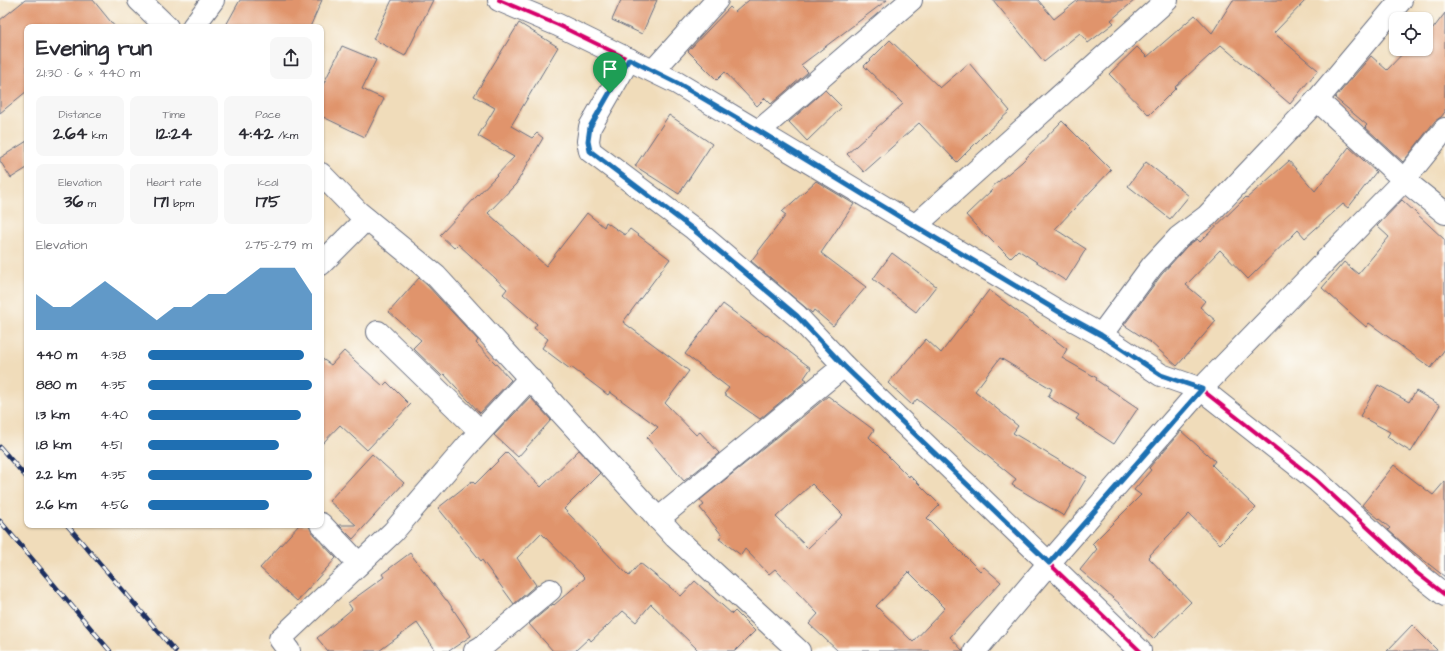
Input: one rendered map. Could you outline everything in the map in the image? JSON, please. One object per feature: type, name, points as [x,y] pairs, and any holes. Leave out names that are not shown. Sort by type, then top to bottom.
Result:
[{"type":"street","points":[[139,0],[164,24]]},
{"type":"street","points":[[195,24],[213,0]]},
{"type":"street","points":[[499,0],[558,25],[653,71],[759,131],[915,226],[1061,313],[1101,335],[1161,375],[1202,389],[1316,480],[1418,573],[1445,595]]},
{"type":"street","points":[[653,71],[717,0]]},
{"type":"street","points":[[759,131],[911,0]]},
{"type":"street","points":[[915,226],[1167,0]]},
{"type":"street","points":[[1101,335],[1152,266],[1179,237],[1207,216],[1317,100],[1401,0]]},
{"type":"street","points":[[629,59],[590,127],[588,141],[590,151],[694,230],[791,311],[844,366],[1140,651]]},
{"type":"street","points":[[1317,100],[1404,180],[1445,213]]},
{"type":"street","points":[[975,651],[1049,563],[1202,389],[1404,180],[1445,130]]},
{"type":"street","points":[[324,177],[358,212],[436,276],[675,537],[799,651]]},
{"type":"street","points":[[324,261],[366,219]]},
{"type":"street","points":[[378,332],[480,431]]},
{"type":"street","points":[[658,519],[844,366]]},
{"type":"street","points":[[289,651],[280,639],[393,532],[480,431],[530,378]]},
{"type":"street","points":[[324,527],[360,564]]},
{"type":"street","points":[[481,650],[550,590]]},
{"type":"building","points":[[25,0],[93,0],[113,24],[24,24],[24,93],[0,113],[0,20]]},
{"type":"building","points":[[240,0],[322,0],[311,24],[227,24]]},
{"type":"building","points":[[392,0],[433,0],[405,56],[373,39]]},
{"type":"building","points":[[621,0],[657,0],[642,34],[612,20]]},
{"type":"building","points":[[749,0],[887,0],[801,65],[808,72],[771,104],[765,98],[757,106],[725,72],[717,80],[688,51],[730,7],[735,12]]},
{"type":"building","points":[[993,0],[1038,0],[1054,19],[1078,0],[1135,0],[1111,20],[1114,23],[1088,43],[1080,33],[1044,62]]},
{"type":"building","points":[[1233,0],[1306,0],[1274,33],[1318,70],[1290,104],[1221,45],[1175,87],[1176,88],[1149,115],[1109,74],[1137,47],[1147,57],[1195,15],[1212,33]]},
{"type":"building","points":[[1445,13],[1445,112],[1435,121],[1403,162],[1365,127],[1367,125],[1335,98],[1371,56],[1387,70],[1400,56],[1433,56],[1433,29]]},
{"type":"building","points":[[519,23],[558,47],[511,126],[532,138],[537,133],[543,138],[516,184],[488,213],[546,266],[587,213],[604,227],[606,222],[625,235],[630,229],[670,259],[623,322],[689,371],[665,403],[696,435],[700,432],[719,453],[684,481],[647,438],[658,427],[610,392],[608,395],[571,367],[570,369],[542,348],[548,339],[534,328],[537,324],[503,294],[507,289],[458,244],[454,248],[440,235],[514,157],[478,136],[495,108],[474,96]]},
{"type":"building","points":[[890,40],[940,88],[969,63],[1010,111],[957,162],[919,123],[864,172],[847,154],[903,104],[864,66]]},
{"type":"building","points":[[342,46],[376,60],[362,89],[384,99],[365,137],[324,117],[324,83]]},
{"type":"building","points":[[825,90],[842,107],[807,141],[789,122]]},
{"type":"building","points":[[669,115],[712,144],[679,194],[635,166]]},
{"type":"building","points":[[1062,121],[1111,170],[1055,229],[1086,249],[1066,281],[1018,250],[1010,258],[988,236],[986,237],[966,215],[993,189],[992,187],[1022,162]]},
{"type":"building","points":[[24,143],[24,170],[11,178],[0,161],[0,158]]},
{"type":"building","points":[[1349,147],[1376,172],[1348,208],[1343,204],[1305,238],[1298,230],[1248,279],[1220,250],[1186,285],[1205,301],[1200,307],[1216,321],[1177,366],[1150,342],[1124,325],[1162,274],[1187,246],[1197,239],[1200,242],[1246,197],[1247,198],[1289,161],[1315,191]]},
{"type":"building","points":[[1146,162],[1189,196],[1170,219],[1128,186]]},
{"type":"building","points":[[816,181],[854,204],[821,253],[866,287],[833,326],[814,310],[812,313],[751,261],[786,215],[782,212]]},
{"type":"building","points":[[1402,200],[1445,240],[1445,349],[1431,368],[1369,323],[1366,327],[1322,288],[1344,262],[1358,274],[1389,237],[1377,226]]},
{"type":"building","points":[[892,253],[936,286],[916,312],[873,279]]},
{"type":"building","points":[[419,278],[478,340],[476,343],[511,380],[480,413],[444,374],[442,376],[413,348],[421,340],[389,312]]},
{"type":"building","points":[[989,290],[1067,349],[1062,358],[1097,378],[1096,380],[1138,408],[1114,444],[1076,419],[1079,415],[1048,397],[1052,389],[1000,358],[975,391],[1018,426],[1013,433],[1087,477],[1064,516],[1012,485],[1016,479],[917,399],[912,405],[888,383],[926,339],[941,353]]},
{"type":"building","points":[[723,304],[811,368],[804,378],[807,380],[760,419],[724,394],[729,388],[685,354]]},
{"type":"building","points":[[344,351],[383,386],[387,382],[410,405],[367,450],[340,425],[324,442],[324,360],[331,365]]},
{"type":"building","points":[[1378,385],[1409,402],[1416,391],[1440,405],[1411,452],[1387,437],[1390,432],[1360,416]]},
{"type":"building","points":[[828,396],[874,430],[869,437],[909,477],[910,475],[940,505],[927,518],[980,571],[984,567],[1001,582],[950,637],[963,651],[838,651],[809,624],[818,614],[775,569],[769,574],[745,549],[741,555],[719,539],[722,535],[700,508],[704,505],[700,500]],"holes":[[[812,484],[843,515],[808,548],[776,517]],[[909,572],[945,608],[913,642],[876,606]]]},
{"type":"building","points":[[530,397],[551,420],[518,457],[494,435]]},
{"type":"building","points":[[1181,431],[1215,461],[1212,465],[1256,508],[1220,544],[1189,514],[1148,557],[1191,602],[1153,639],[1120,604],[1080,570],[1097,549],[1092,544],[1141,495],[1134,490],[1151,470],[1149,468]]},
{"type":"building","points":[[579,450],[600,473],[564,509],[629,576],[640,563],[681,596],[695,581],[732,614],[735,611],[755,631],[735,651],[699,651],[651,604],[636,622],[623,611],[591,641],[589,638],[575,651],[553,651],[529,624],[585,578],[541,533],[517,558],[536,585],[514,604],[482,560],[481,561],[438,508],[472,481],[475,484],[507,452],[541,487]]},
{"type":"building","points":[[372,454],[404,483],[353,539],[339,525],[356,525],[329,501]]},
{"type":"building","points":[[1394,465],[1433,495],[1445,481],[1445,577],[1411,550],[1388,530],[1390,528],[1362,505]]},
{"type":"building","points":[[296,528],[310,528],[312,533],[336,558],[297,601],[260,568]]},
{"type":"building","points":[[410,553],[447,600],[471,636],[449,651],[436,651],[417,623],[379,651],[328,651],[317,638],[352,609],[348,603],[384,577],[382,574]]},
{"type":"building","points":[[1412,625],[1438,651],[1387,651]]},
{"type":"railway","points":[[0,447],[24,475]]},
{"type":"railway","points":[[0,521],[110,651]]},
{"type":"railway","points":[[70,528],[175,651]]},
{"type":"cycle path","points":[[499,0],[558,25],[677,83],[1061,313],[1101,335],[1161,375],[1201,389],[1316,480],[1417,573],[1445,595]]},
{"type":"cycle path","points":[[629,59],[590,127],[588,141],[590,151],[694,229],[797,316],[844,366],[1140,651]]},
{"type":"route","points":[[629,59],[677,83],[1061,313],[1101,335],[1161,375],[1202,389],[1049,563],[844,366],[797,316],[694,230],[590,151],[588,141],[590,127],[610,93],[629,59]]}]
